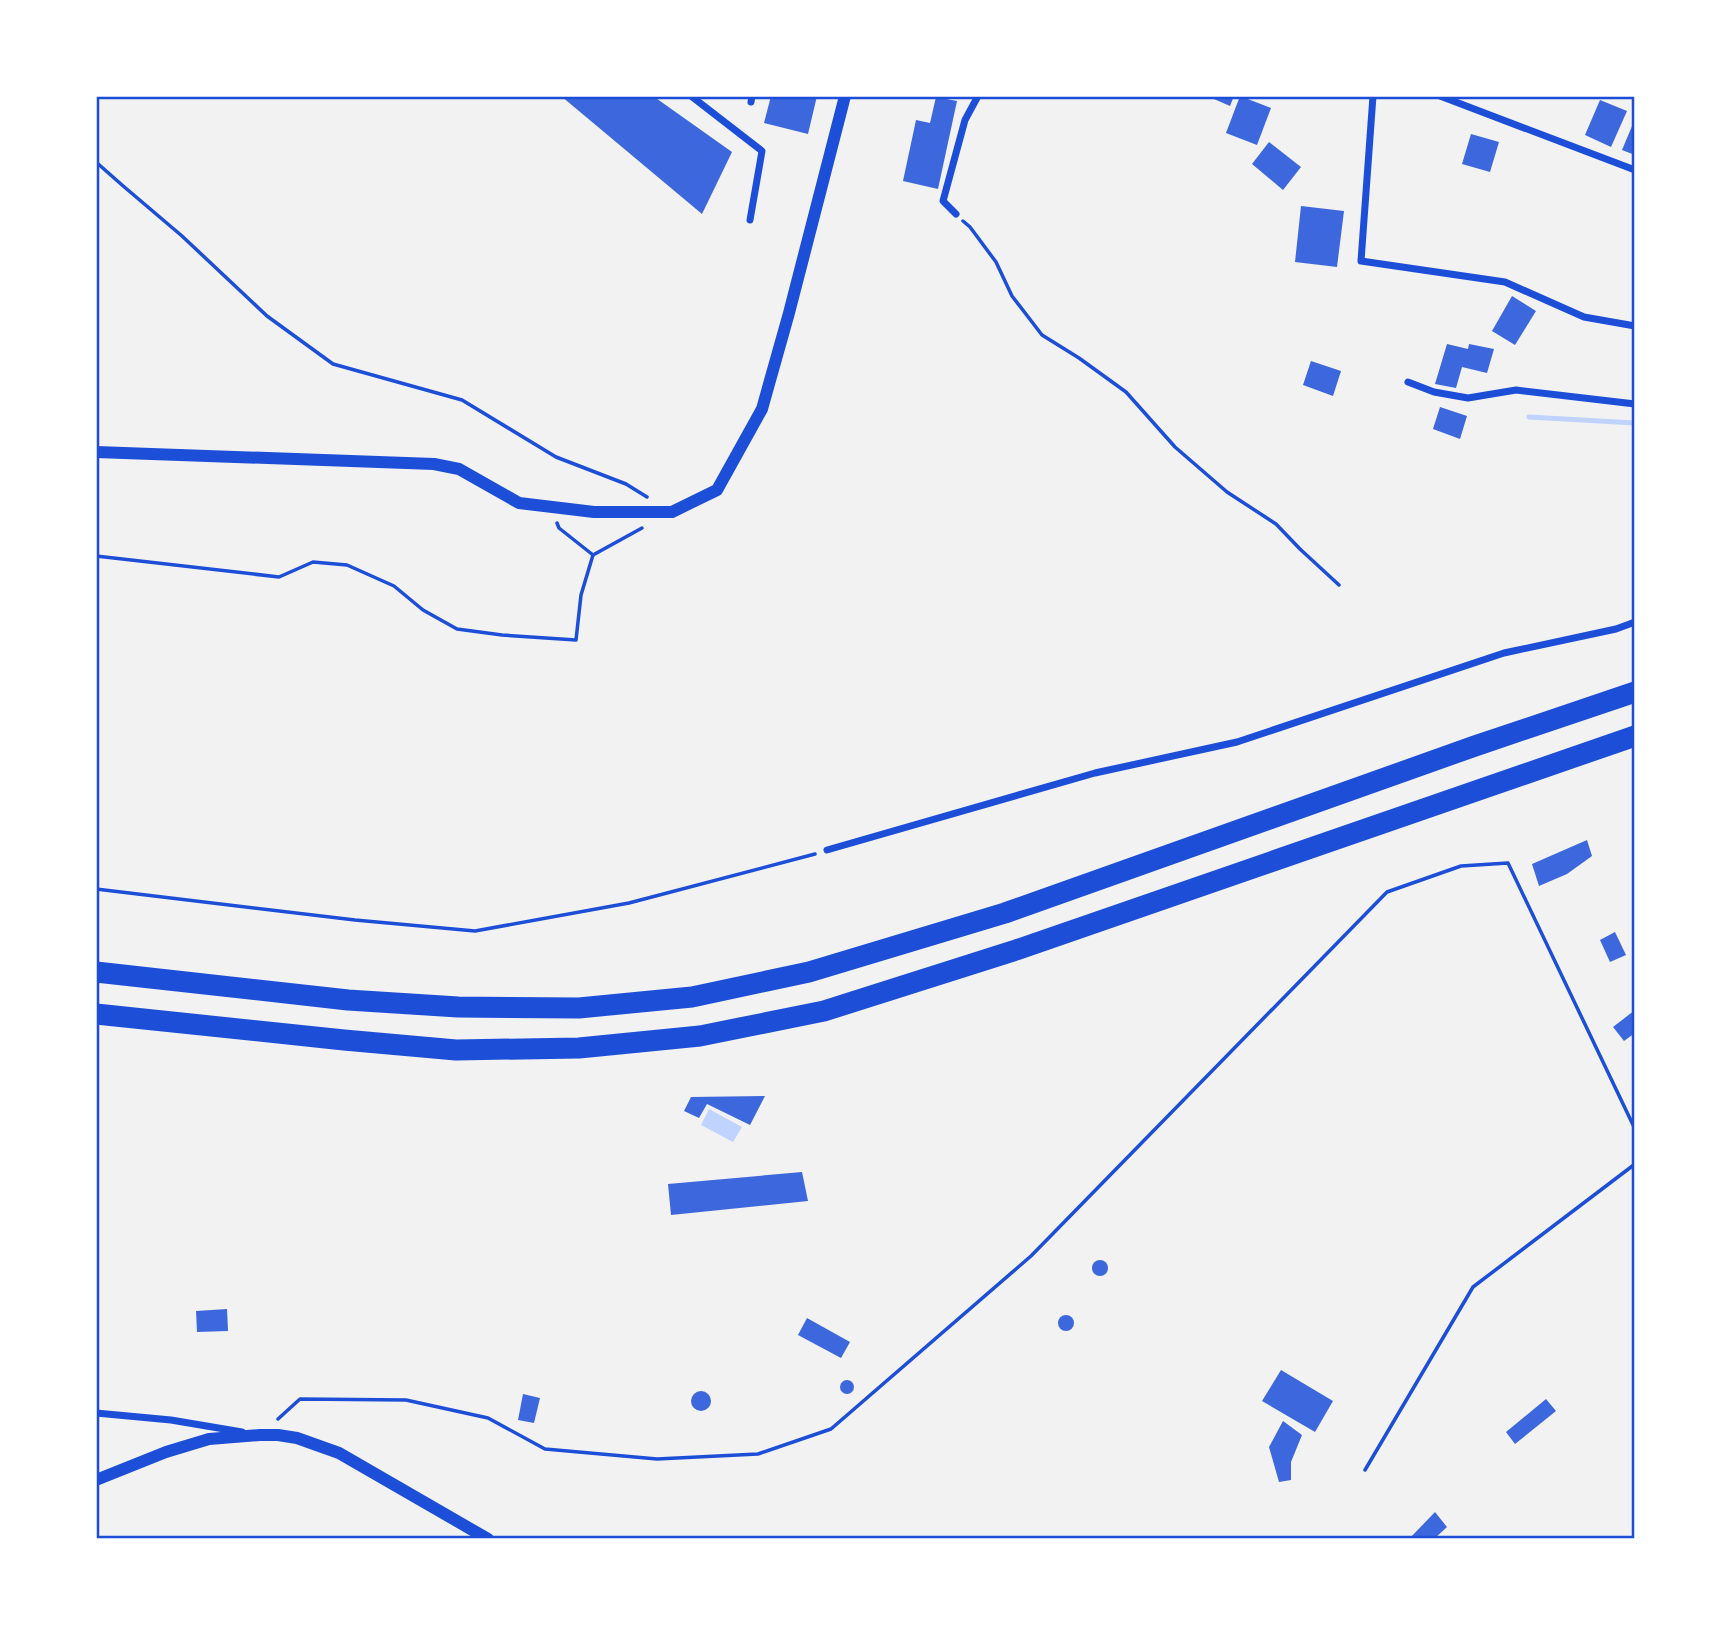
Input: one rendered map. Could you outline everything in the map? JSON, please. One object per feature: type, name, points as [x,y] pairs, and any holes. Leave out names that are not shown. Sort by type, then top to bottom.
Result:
[{"type":"highway","points":[[96,972],[348,1000],[458,1007],[579,1008],[692,997],[809,972],[1005,913],[1635,692]]},
{"type":"highway","points":[[96,1014],[456,1050],[579,1048],[699,1036],[824,1011],[991,958],[1635,736]]},
{"type":"street","points":[[691,96],[762,151],[750,220]]},
{"type":"street","points":[[96,452],[434,464],[459,469],[519,503],[594,512],[672,512],[717,490],[762,409],[845,96]]},
{"type":"street","points":[[956,215],[943,201],[965,120],[978,96]]},
{"type":"street","points":[[1373,96],[1361,261],[1505,282],[1584,317],[1635,326]]},
{"type":"street","points":[[1440,96],[1635,170]]},
{"type":"street","points":[[1408,382],[1434,392],[1468,398],[1516,390],[1635,404]]},
{"type":"street","points":[[827,850],[1095,773],[1237,741],[1504,653],[1616,629],[1635,622]]},
{"type":"street","points":[[96,1412],[171,1420],[260,1435]]},
{"type":"street","points":[[96,1480],[166,1452],[209,1439],[278,1435],[297,1438],[339,1454],[488,1539]]},
{"type":"path","points":[[96,162],[182,236],[267,316],[332,365],[462,400],[556,457],[626,484],[672,512]]},
{"type":"path","points":[[956,215],[970,227],[996,262],[1012,296],[1042,335],[1126,392],[1175,447],[1227,492],[1276,524],[1339,585]]},
{"type":"path","points":[[552,507],[559,528],[593,555]]},
{"type":"path","points":[[96,556],[279,577],[313,562],[347,565],[394,586],[423,610],[457,629],[576,640],[581,595],[593,555],[672,512]]},
{"type":"path","points":[[96,889],[355,920],[475,931],[629,904],[827,850]]},
{"type":"path","points":[[260,1435],[300,1399],[406,1400],[488,1418],[545,1449],[657,1459],[758,1454],[831,1429],[1031,1256],[1387,891],[1461,866],[1508,863],[1635,1129]]},
{"type":"path","points":[[1365,1469],[1473,1287],[1635,1164]]},
{"type":"water","points":[[709,1109],[742,1127],[733,1142],[701,1125]]},
{"type":"building","points":[[561,96],[653,96],[732,152],[702,214]]},
{"type":"building","points":[[771,96],[817,96],[808,134],[764,123]]},
{"type":"building","points":[[1207,96],[1234,96],[1230,106]]},
{"type":"building","points":[[1240,96],[1271,108],[1257,145],[1226,133]]},
{"type":"building","points":[[936,97],[957,101],[938,189],[903,181],[916,120],[930,123]]},
{"type":"building","points":[[1600,100],[1627,111],[1611,147],[1585,135]]},
{"type":"building","points":[[1635,119],[1635,155],[1622,150]]},
{"type":"building","points":[[1471,134],[1499,142],[1490,172],[1462,164]]},
{"type":"building","points":[[1269,142],[1301,167],[1283,190],[1252,164]]},
{"type":"building","points":[[1301,206],[1344,211],[1337,267],[1295,262]]},
{"type":"building","points":[[1512,296],[1536,311],[1515,345],[1492,331]]},
{"type":"building","points":[[1447,344],[1468,349],[1469,344],[1494,349],[1487,373],[1462,367],[1456,388],[1435,384]]},
{"type":"building","points":[[1311,361],[1341,371],[1333,396],[1303,385]]},
{"type":"building","points":[[1440,407],[1467,416],[1460,439],[1433,429]]},
{"type":"building","points":[[1587,840],[1592,856],[1567,874],[1539,886],[1532,864]]},
{"type":"building","points":[[1615,932],[1626,955],[1610,962],[1600,940]]},
{"type":"building","points":[[1635,1010],[1635,1033],[1624,1041],[1613,1027]]},
{"type":"building","points":[[765,1096],[750,1125],[707,1104],[699,1118],[684,1111],[691,1097]]},
{"type":"building","points":[[802,1172],[808,1201],[671,1215],[668,1184]]},
{"type":"building","points":[[1097,1260],[1103,1260],[1108,1268],[1106,1274],[1097,1276],[1092,1271],[1092,1265]]},
{"type":"building","points":[[227,1309],[228,1331],[197,1332],[196,1311]]},
{"type":"building","points":[[1063,1315],[1069,1315],[1074,1323],[1072,1329],[1063,1331],[1058,1326],[1058,1320]]},
{"type":"building","points":[[807,1318],[850,1342],[841,1358],[798,1335]]},
{"type":"building","points":[[1281,1370],[1333,1401],[1315,1432],[1262,1401]]},
{"type":"building","points":[[847,1380],[852,1382],[852,1392],[847,1394],[842,1392],[840,1387],[842,1382]]},
{"type":"building","points":[[701,1391],[708,1394],[711,1401],[708,1408],[701,1411],[694,1408],[691,1401],[694,1394]]},
{"type":"building","points":[[523,1394],[540,1398],[534,1423],[518,1420]]},
{"type":"building","points":[[1546,1399],[1556,1411],[1515,1444],[1506,1432]]},
{"type":"building","points":[[1283,1421],[1302,1435],[1291,1462],[1291,1480],[1279,1482],[1269,1447]]},
{"type":"building","points":[[1435,1512],[1447,1527],[1434,1539],[1409,1539]]},
{"type":"waterway","points":[[1529,417],[1635,423]]}]
